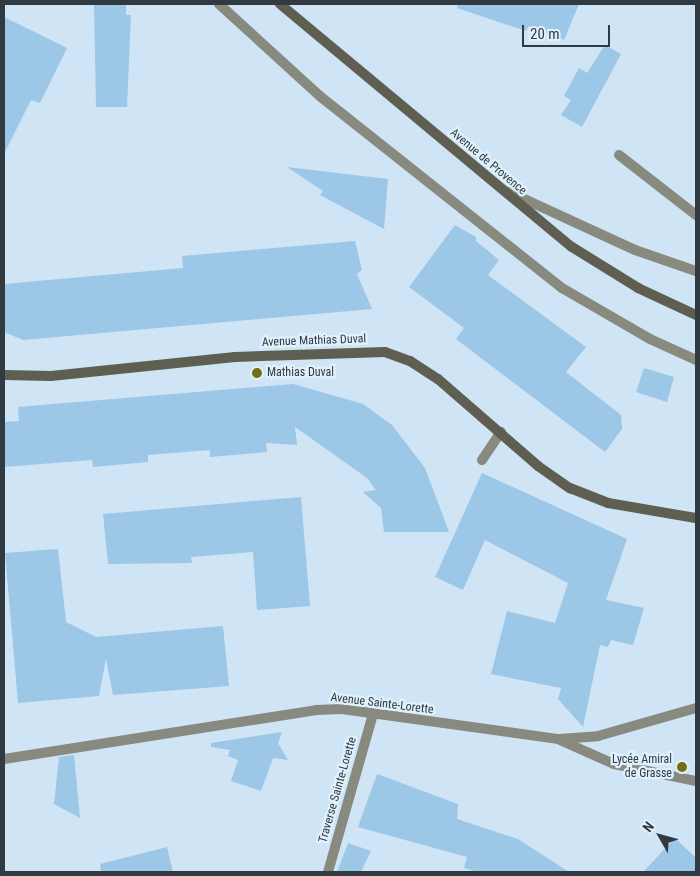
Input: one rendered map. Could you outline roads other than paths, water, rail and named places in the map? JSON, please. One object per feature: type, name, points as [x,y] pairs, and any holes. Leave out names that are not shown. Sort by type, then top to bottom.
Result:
[{"type":"main road","name":"Avenue de Provence","points":[[280,4],[572,247],[638,288],[696,315]]},
{"type":"main road","name":"Avenue Mathias Duval","points":[[4,375],[51,376],[244,356],[386,352],[438,378],[570,488],[608,503],[696,518]]},
{"type":"street","points":[[219,4],[321,97],[562,288],[650,339],[696,360]]},
{"type":"street","points":[[619,155],[696,215]]},
{"type":"street","points":[[498,187],[636,250],[696,271]]},
{"type":"street","points":[[482,460],[501,432]]},
{"type":"street","name":"Avenue Sainte-Lorette","points":[[4,759],[316,710],[373,714],[559,739],[598,736],[696,708]]},
{"type":"street","name":"Traverse Sainte-Lorette","points":[[328,872],[373,714]]},
{"type":"street","points":[[559,739],[614,764],[696,781]]},
{"type":"place","name":"Mathias Duval","points":[[257,373]]},
{"type":"place","name":"Lycée Amiral de Grasse","points":[[682,767]]}]
